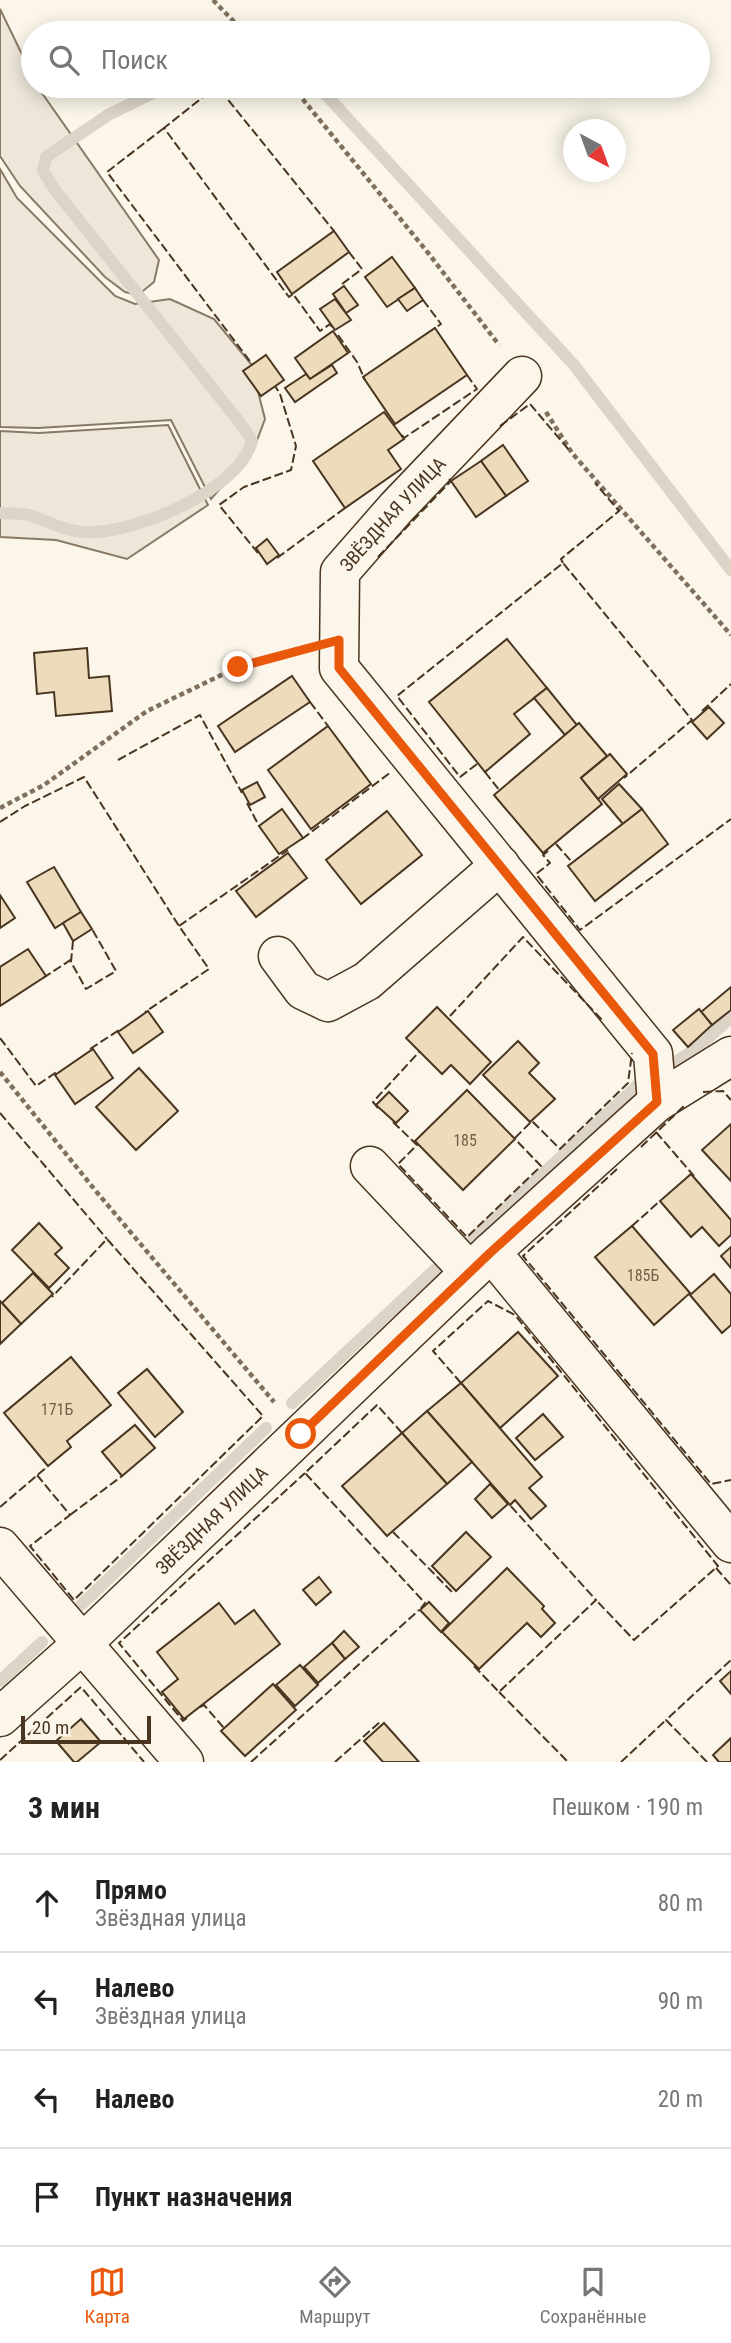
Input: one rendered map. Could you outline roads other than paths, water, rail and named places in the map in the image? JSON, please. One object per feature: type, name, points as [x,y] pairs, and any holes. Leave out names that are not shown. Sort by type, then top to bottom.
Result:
[{"type":"street","name":"ЗВЁЗДНАЯ УЛИЦА","points":[[0,1717],[83,1643],[481,1262],[657,1102],[653,1054],[339,668],[340,572],[396,508],[522,376]]},
{"type":"street","points":[[278,956],[303,990],[328,1002],[367,981],[500,865]]},
{"type":"street","points":[[657,1102],[731,1056]]},
{"type":"street","points":[[370,1166],[481,1262],[726,1527]]},
{"type":"street","points":[[0,1547],[184,1762]]},
{"type":"waterway","points":[[0,513],[28,515],[84,532],[129,526],[155,518],[206,493],[227,477],[243,459],[252,441],[55,190],[43,171],[46,157],[108,115],[143,98]]},
{"type":"waterway","points":[[329,98],[574,365],[731,570]]},
{"type":"waterway","points":[[677,1061],[731,1018]]},
{"type":"waterway","points":[[469,1243],[639,1084]]},
{"type":"waterway","points":[[292,1403],[442,1263]]},
{"type":"waterway","points":[[81,1605],[266,1428]]},
{"type":"waterway","points":[[0,1681],[42,1642]]}]
